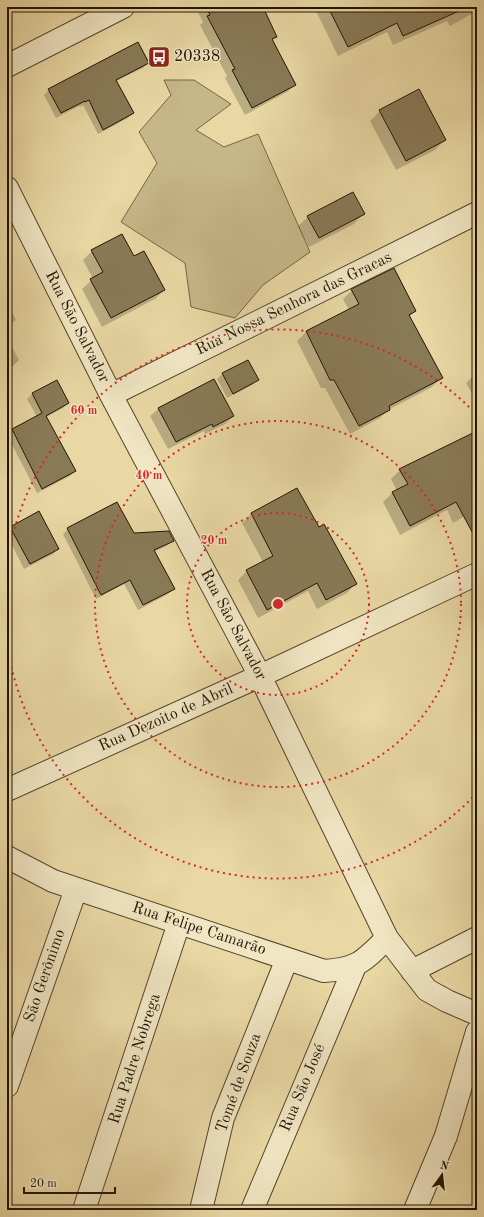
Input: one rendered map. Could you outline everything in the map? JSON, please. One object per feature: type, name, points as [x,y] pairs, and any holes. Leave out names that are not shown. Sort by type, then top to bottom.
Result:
[{"type":"street","points":[[7,66],[122,7]]},
{"type":"street","name":"Rua São Salvador","points":[[7,188],[111,395],[260,676],[387,938],[406,964]]},
{"type":"street","name":"Rua Nossa Senhora das Gracas","points":[[111,395],[477,213]]},
{"type":"street","name":"Rua Dezoito de Abril","points":[[7,790],[260,676],[477,574]]},
{"type":"street","name":"Rua Felipe Camarão","points":[[9,854],[53,881],[324,971],[341,970],[355,966],[368,957],[387,938]]},
{"type":"street","name":"São Gerônimo","points":[[7,1086],[76,889]]},
{"type":"street","name":"Rua Padre Nobrega","points":[[87,1203],[180,923]]},
{"type":"street","points":[[477,938],[406,964],[427,990],[447,1001],[477,1014]]},
{"type":"street","name":"Tomé de Souza","points":[[201,1210],[223,1118],[287,959]]},
{"type":"street","name":"Rua São José","points":[[252,1210],[355,966]]},
{"type":"street","points":[[415,1210],[446,1136],[477,1032]]},
{"type":"shaded area","points":[[164,80],[194,80],[231,104],[196,130],[224,147],[258,134],[310,252],[263,285],[235,318],[191,307],[185,263],[121,222],[157,163],[139,132],[171,95]]},
{"type":"building","points":[[206,7],[263,7],[277,37],[272,39],[296,85],[252,108],[232,70],[235,69],[207,16],[210,15]]},
{"type":"building","points":[[328,7],[468,7],[403,36],[397,23],[348,47]]},
{"type":"building","points":[[138,42],[149,63],[116,80],[134,113],[103,130],[89,100],[61,113],[48,89]]},
{"type":"building","points":[[419,89],[446,140],[406,161],[379,110]]},
{"type":"building","points":[[353,192],[365,214],[319,238],[307,216]]},
{"type":"building","points":[[122,234],[134,256],[144,251],[165,290],[111,318],[90,279],[103,272],[91,250]]},
{"type":"building","points":[[394,268],[416,311],[409,315],[443,378],[389,406],[390,410],[359,426],[334,380],[330,380],[306,331],[359,304],[351,289]]},
{"type":"building","points":[[248,360],[259,380],[233,394],[222,373]]},
{"type":"building","points":[[214,379],[234,416],[213,427],[212,424],[176,442],[158,408]]},
{"type":"building","points":[[57,380],[69,403],[46,416],[76,471],[42,489],[12,429],[42,413],[32,393]]},
{"type":"building","points":[[477,431],[477,541],[456,502],[410,526],[392,492],[408,484],[399,469]]},
{"type":"building","points":[[297,488],[319,527],[324,524],[357,584],[326,600],[317,583],[267,610],[246,570],[273,556],[251,513]]},
{"type":"building","points":[[117,502],[134,533],[169,531],[174,541],[154,550],[175,589],[143,605],[130,580],[101,595],[67,528]]},
{"type":"building","points":[[39,511],[59,549],[30,564],[10,527]]},
{"type":"place","name":"20338","points":[[159,57]]}]
